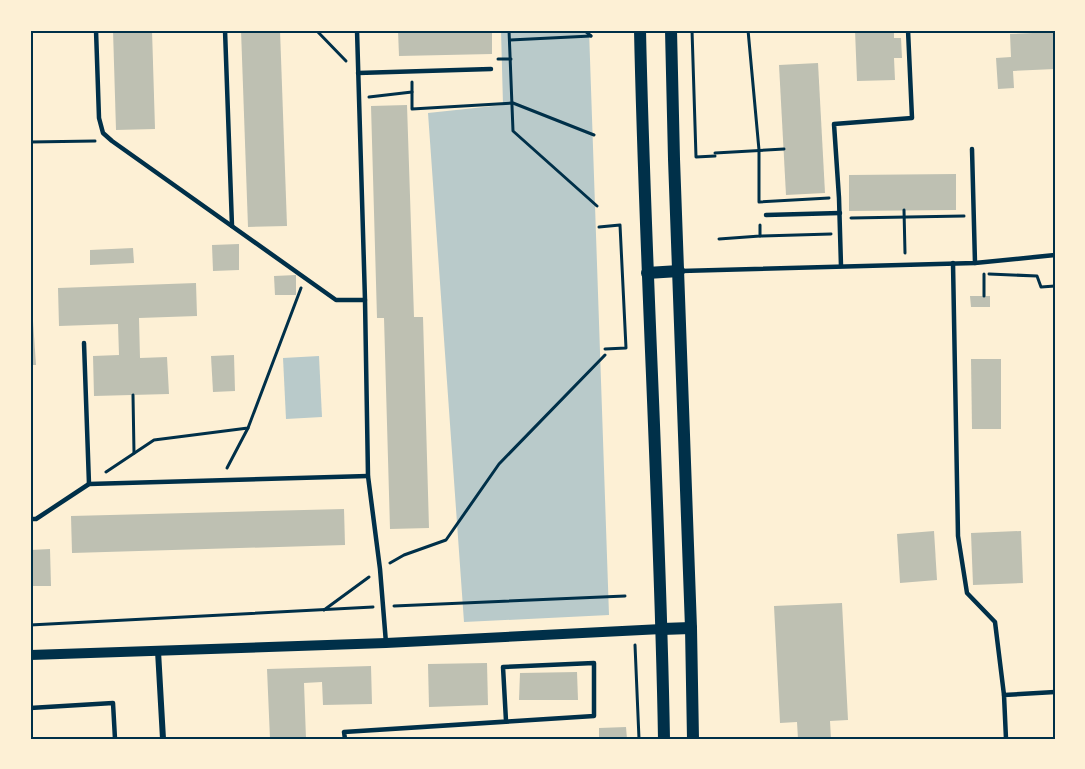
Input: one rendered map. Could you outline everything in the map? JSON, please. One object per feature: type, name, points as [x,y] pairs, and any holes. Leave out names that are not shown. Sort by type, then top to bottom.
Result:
[{"type":"main road","points":[[640,30],[664,739]]},
{"type":"main road","points":[[671,30],[693,739]]},
{"type":"main road","points":[[647,273],[679,271]]},
{"type":"main road","points":[[662,628],[691,628]]},
{"type":"street","points":[[30,655],[386,643],[662,628]]},
{"type":"street","points":[[158,651],[163,739]]},
{"type":"lane","points":[[96,30],[99,118],[103,133],[336,300],[365,300]]},
{"type":"lane","points":[[225,30],[232,226]]},
{"type":"lane","points":[[357,30],[368,476],[380,569],[386,643]]},
{"type":"lane","points":[[841,266],[840,198],[834,124],[912,118],[908,30]]},
{"type":"lane","points":[[358,73],[491,69]]},
{"type":"lane","points":[[972,149],[975,263]]},
{"type":"lane","points":[[766,215],[840,216]]},
{"type":"lane","points":[[679,271],[975,263],[1055,255]]},
{"type":"lane","points":[[953,263],[958,536],[967,593],[995,622],[1004,695],[1006,739]]},
{"type":"lane","points":[[84,343],[89,484]]},
{"type":"lane","points":[[30,519],[36,519],[89,484],[368,476]]},
{"type":"lane","points":[[345,739],[344,732],[506,722],[594,716],[594,663],[503,668],[506,722]]},
{"type":"lane","points":[[1004,695],[1055,692]]},
{"type":"lane","points":[[30,708],[113,703],[115,739]]},
{"type":"path","points":[[316,30],[358,73]]},
{"type":"path","points":[[509,30],[513,130],[597,206]]},
{"type":"path","points":[[510,39],[591,36],[584,30]]},
{"type":"path","points":[[692,30],[696,157],[784,149]]},
{"type":"path","points":[[748,30],[759,150],[759,202],[840,198]]},
{"type":"path","points":[[489,60],[511,59]]},
{"type":"path","points":[[411,72],[412,109],[513,103],[594,135]]},
{"type":"path","points":[[359,98],[412,92]]},
{"type":"path","points":[[30,142],[112,141]]},
{"type":"path","points":[[904,210],[906,265]]},
{"type":"path","points":[[840,216],[905,218],[974,216]]},
{"type":"path","points":[[598,227],[620,225],[622,249],[626,348],[605,349]]},
{"type":"path","points":[[760,236],[840,234]]},
{"type":"path","points":[[719,239],[753,237]]},
{"type":"path","points":[[984,274],[984,296]]},
{"type":"path","points":[[220,480],[248,428],[305,278]]},
{"type":"path","points":[[322,611],[380,569],[404,555],[446,540],[499,464],[605,355]]},
{"type":"path","points":[[133,395],[134,453]]},
{"type":"path","points":[[89,484],[154,440],[248,428]]},
{"type":"path","points":[[30,625],[625,596]]},
{"type":"path","points":[[635,643],[639,739]]},
{"type":"shaded area","points":[[501,30],[589,30],[609,615],[464,622],[428,113],[503,105]]},
{"type":"shaded area","points":[[319,356],[322,417],[286,419],[283,358]]},
{"type":"building","points":[[113,30],[152,30],[155,129],[116,130]]},
{"type":"building","points":[[241,30],[280,30],[287,226],[248,227]]},
{"type":"building","points":[[398,30],[492,30],[492,54],[399,56]]},
{"type":"building","points":[[855,30],[894,30],[894,38],[901,38],[902,58],[894,58],[895,80],[857,81]]},
{"type":"building","points":[[1055,32],[1055,69],[1013,71],[1014,88],[998,89],[996,58],[1011,57],[1010,34]]},
{"type":"building","points":[[818,63],[825,193],[786,195],[779,65]]},
{"type":"building","points":[[407,105],[414,317],[423,317],[429,528],[390,529],[384,318],[377,318],[371,106]]},
{"type":"building","points":[[956,174],[956,210],[849,211],[849,175]]},
{"type":"building","points":[[239,244],[239,270],[213,271],[212,245]]},
{"type":"building","points":[[133,248],[134,263],[90,265],[90,250]]},
{"type":"building","points":[[296,275],[296,295],[275,295],[274,276]]},
{"type":"building","points":[[196,283],[197,316],[139,318],[140,358],[167,357],[169,394],[94,396],[93,356],[119,355],[118,324],[59,326],[58,288]]},
{"type":"building","points":[[970,296],[990,296],[990,307],[971,307]]},
{"type":"building","points":[[30,321],[33,321],[36,365],[30,365]]},
{"type":"building","points":[[234,355],[235,391],[213,392],[211,356]]},
{"type":"building","points":[[971,359],[1001,359],[1001,429],[972,429]]},
{"type":"building","points":[[344,509],[345,545],[72,553],[71,516]]},
{"type":"building","points":[[934,531],[937,580],[900,583],[897,534]]},
{"type":"building","points":[[1021,531],[1023,583],[973,585],[971,533]]},
{"type":"building","points":[[50,549],[51,586],[30,586],[30,550]]},
{"type":"building","points":[[842,603],[848,720],[830,721],[831,739],[798,739],[797,722],[780,723],[774,606]]},
{"type":"building","points":[[487,663],[488,705],[429,707],[428,664]]},
{"type":"building","points":[[371,666],[372,704],[323,705],[322,682],[304,683],[306,739],[270,739],[267,669]]},
{"type":"building","points":[[577,672],[578,700],[519,700],[520,673]]},
{"type":"building","points":[[626,727],[627,739],[599,739],[599,728]]}]
